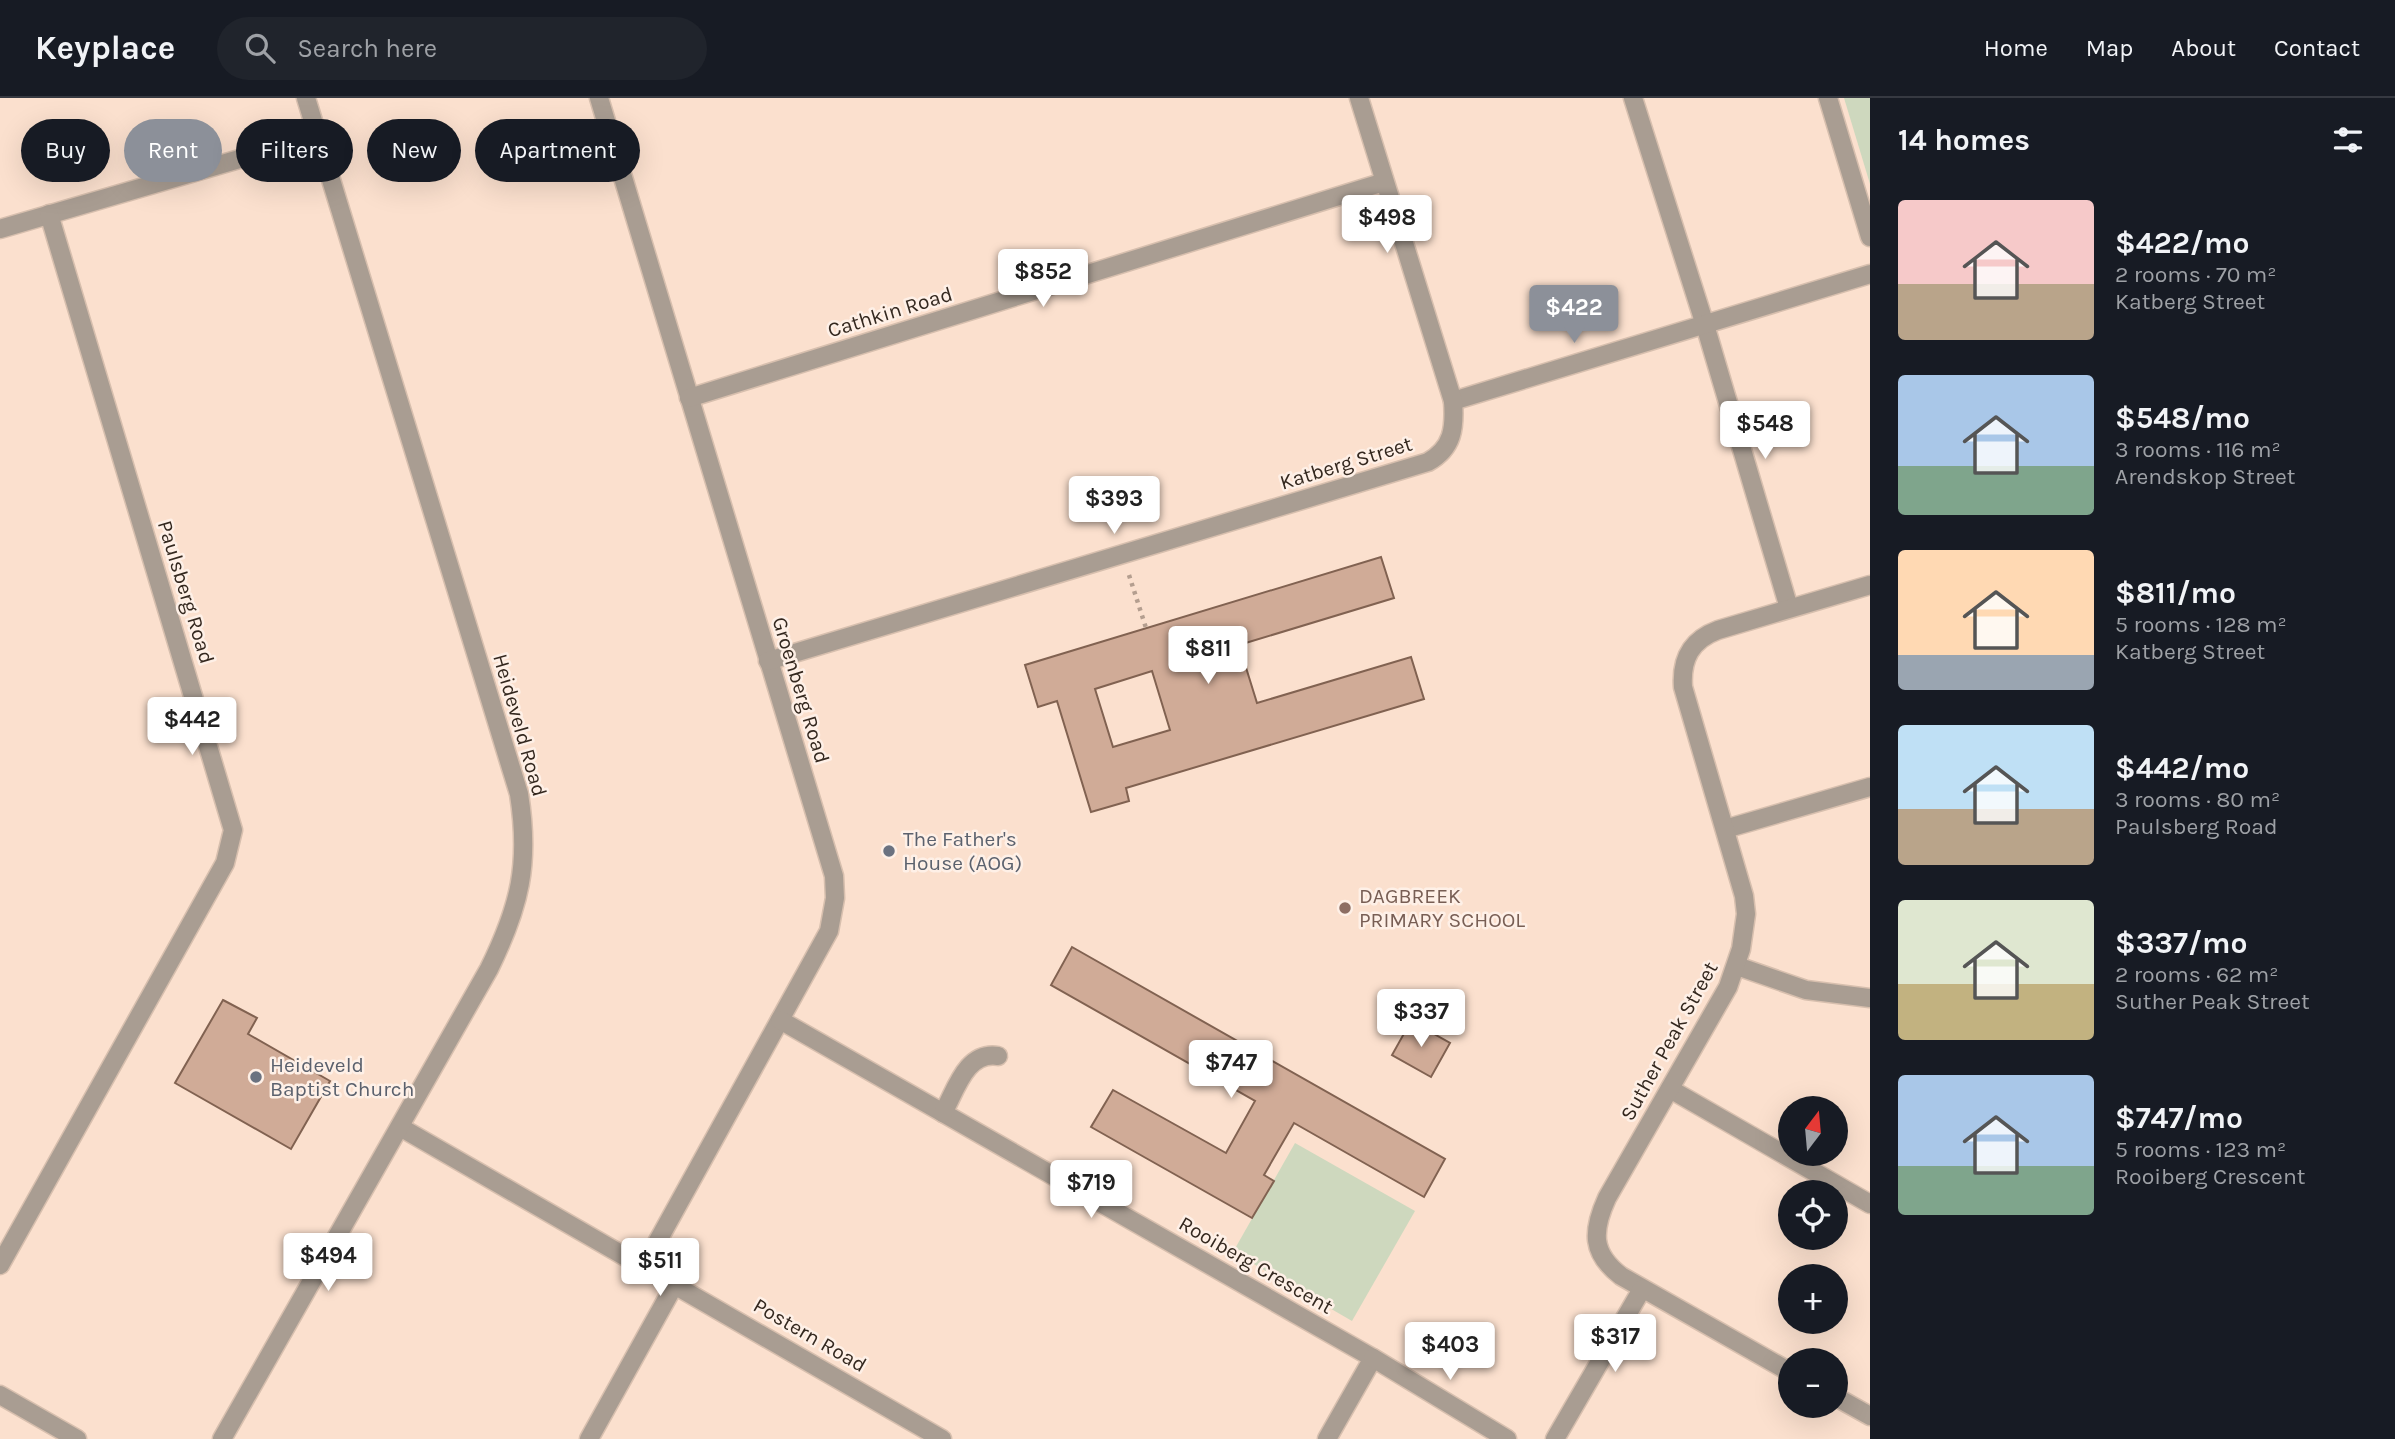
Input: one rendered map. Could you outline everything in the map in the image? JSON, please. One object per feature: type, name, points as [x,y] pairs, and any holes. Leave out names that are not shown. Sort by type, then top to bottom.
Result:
[{"type":"street","name":"Heideveld Road","points":[[306,98],[313,119]]},
{"type":"street","name":"Groenberg Road","points":[[599,98],[834,876],[835,898],[828,931],[644,1266]]},
{"type":"street","name":"Katberg Street","points":[[768,661],[1428,462],[1439,456],[1452,437],[1453,401],[1359,98]]},
{"type":"street","points":[[1633,98],[1705,325],[1788,608]]},
{"type":"street","points":[[1828,98],[1870,237]]},
{"type":"street","points":[[0,229],[236,160]]},
{"type":"street","name":"Heideveld Road","points":[[222,1439],[508,932],[522,890],[524,828],[519,794],[332,182]]},
{"type":"street","name":"Cathkin Road","points":[[689,398],[1384,182]]},
{"type":"street","name":"Paulsberg Road","points":[[0,1265],[225,863],[233,830],[49,214]]},
{"type":"street","points":[[1453,401],[1870,274]]},
{"type":"street","name":"Suther Peak Street","points":[[1778,1365],[1642,1289],[1606,1265],[1598,1252],[1596,1236],[1600,1213],[1607,1198],[1728,987],[1737,966],[1746,914],[1741,879],[1683,687],[1684,661],[1696,641],[1706,634],[1870,585]]},
{"type":"street","points":[[1725,829],[1870,787]]},
{"type":"street","points":[[1737,966],[1806,990],[1870,998]]},
{"type":"street","name":"Rooiberg Crescent","points":[[780,1020],[1373,1358],[1507,1439]]},
{"type":"street","points":[[943,1113],[972,1061],[984,1055],[998,1056]]},
{"type":"street","points":[[1670,1089],[1870,1203]]},
{"type":"street","name":"Postern Road","points":[[400,1127],[942,1439]]},
{"type":"street","points":[[589,1439],[675,1284]]},
{"type":"street","points":[[1555,1439],[1642,1289]]},
{"type":"street","points":[[1327,1439],[1373,1358]]},
{"type":"street","points":[[0,1395],[77,1439]]},
{"type":"street","points":[[1848,1404],[1870,1416]]},
{"type":"path","points":[[1123,554],[1146,628]]},
{"type":"green space","points":[[1844,98],[1870,98],[1870,184]]},
{"type":"green space","points":[[1295,1143],[1415,1211],[1352,1321],[1233,1252]]},
{"type":"building","points":[[1381,557],[1394,598],[1239,645],[1257,703],[1411,657],[1424,699],[1126,788],[1129,801],[1091,812],[1057,701],[1038,707],[1025,665]],"holes":[[[1152,671],[1170,730],[1113,747],[1095,689]]]},
{"type":"building","points":[[1072,947],[1445,1159],[1424,1197],[1294,1123],[1264,1175],[1274,1181],[1252,1218],[1091,1127],[1113,1090],[1226,1153],[1255,1101],[1051,985]]},
{"type":"building","name":"Heideveld Baptist Church","points":[[223,1000],[257,1018],[248,1034],[330,1081],[291,1149],[175,1083]]},
{"type":"building","points":[[1411,1021],[1450,1043],[1431,1077],[1392,1055]]},
{"type":"place","name":"The Father's House (AOG)","points":[[889,851]]},
{"type":"place","name":"DAGBREEK PRIMARY SCHOOL","points":[[1345,908]]},
{"type":"place","name":"Heideveld Baptist Church","points":[[256,1077]]}]
